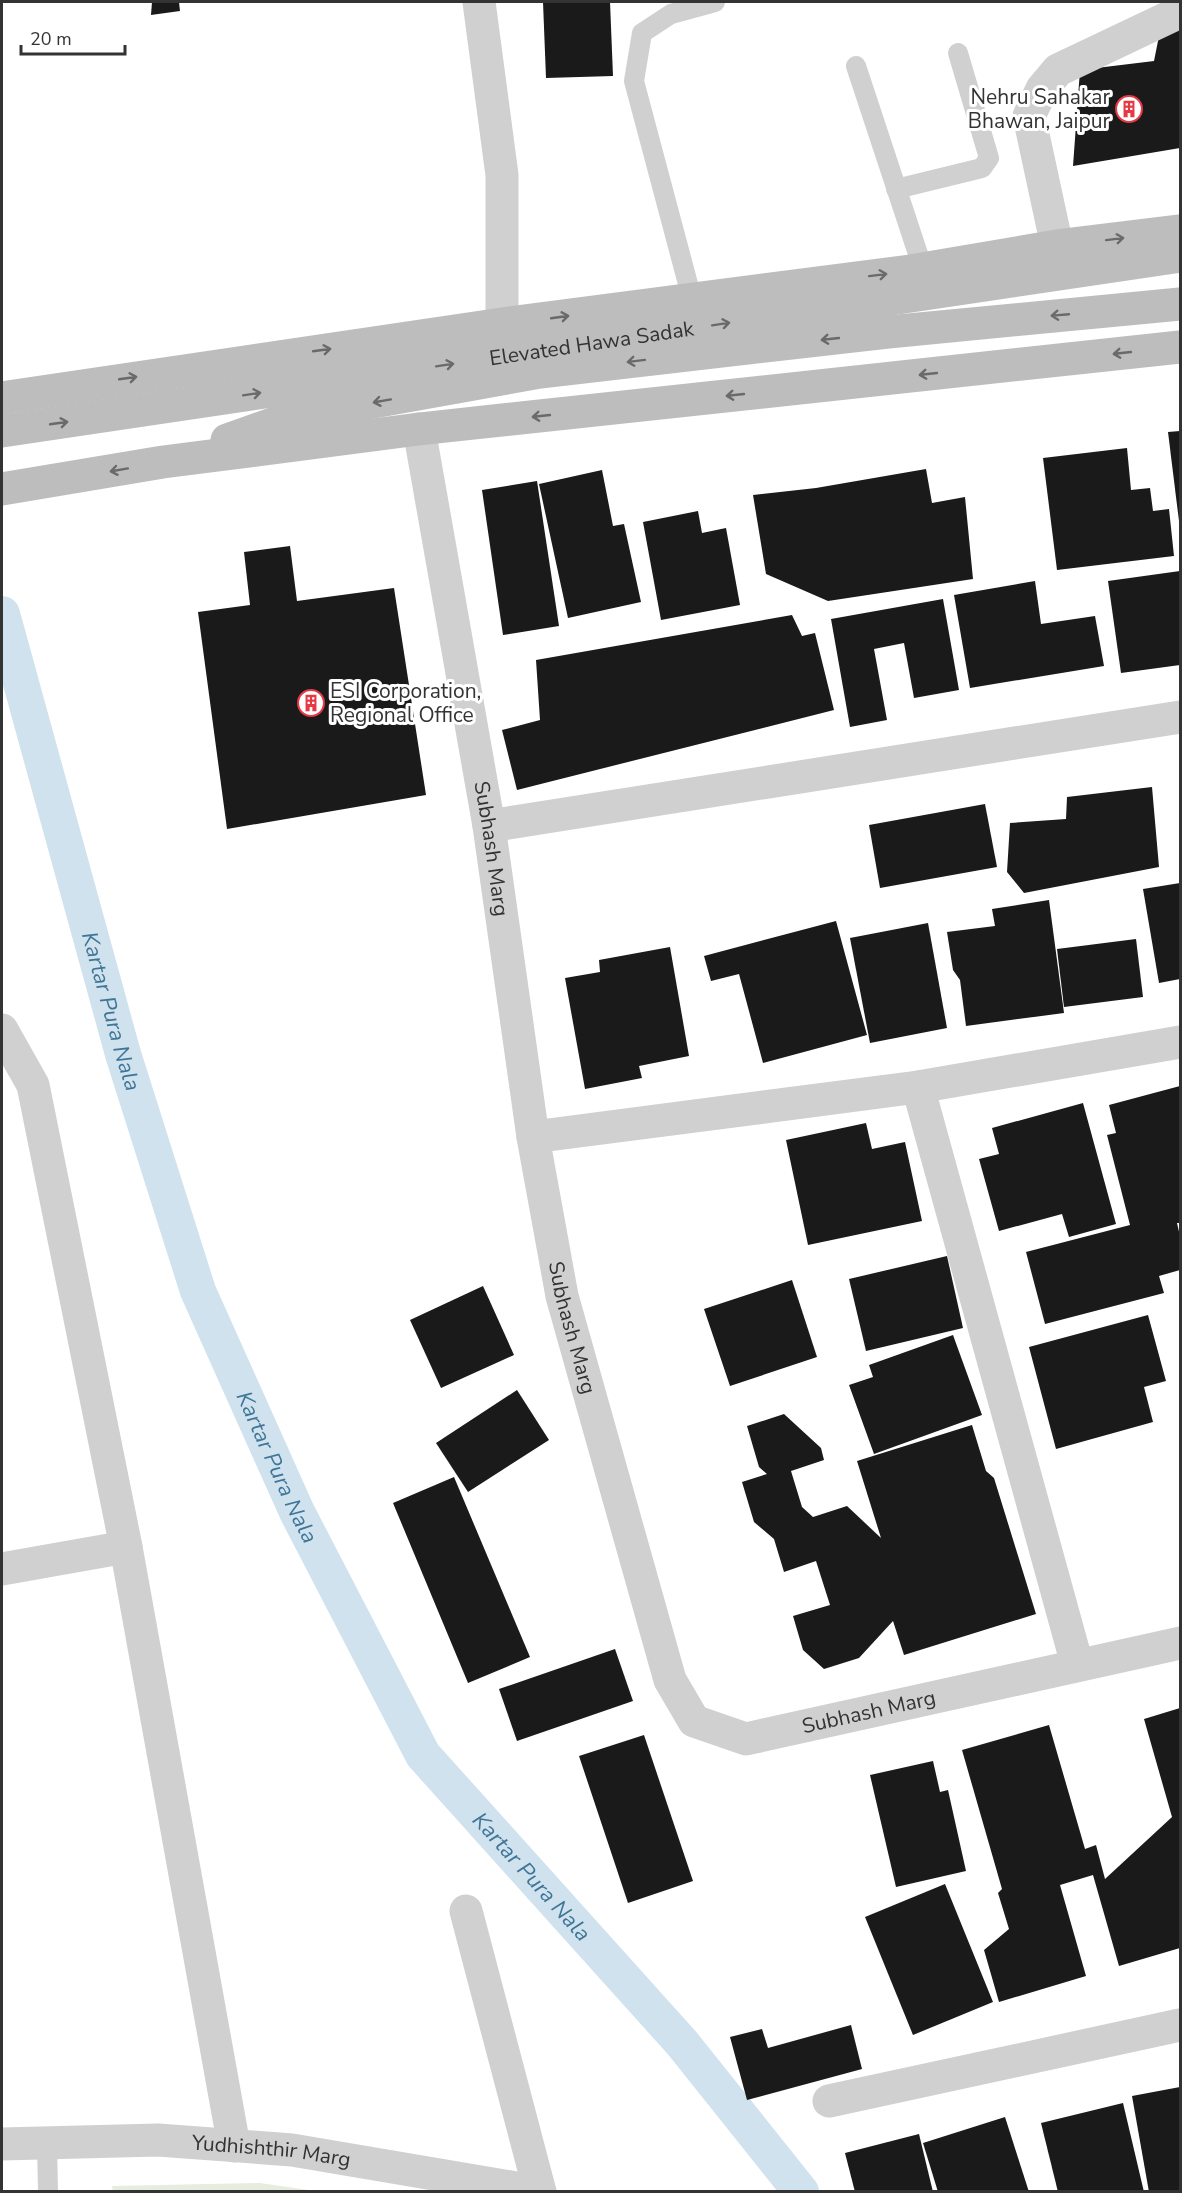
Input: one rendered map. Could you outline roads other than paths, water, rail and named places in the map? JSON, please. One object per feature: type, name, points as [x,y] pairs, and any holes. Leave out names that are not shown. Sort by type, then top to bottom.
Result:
[{"type":"main road","points":[[2,398],[50,389],[502,324],[923,269],[1057,246],[1180,231]]},
{"type":"main road","name":"Elevated Hawa Sadak","points":[[2,431],[1180,256]]},
{"type":"main road","name":"Elevated Hawa Sadak","points":[[163,462],[295,416],[540,372],[888,332],[1180,304]]},
{"type":"main road","points":[[2,489],[163,462],[419,429],[1180,347]]},
{"type":"street","points":[[479,2],[502,175],[502,324]]},
{"type":"street","points":[[1057,246],[1029,116],[1042,89],[1058,70],[1180,12]]},
{"type":"street","name":"Subhash Marg","points":[[419,429],[489,826],[533,1137],[562,1296],[670,1680],[694,1721],[746,1739],[1180,1643]]},
{"type":"street","points":[[489,826],[1180,717]]},
{"type":"street","points":[[2,1029],[33,1084],[126,1547],[234,2146]]},
{"type":"street","points":[[533,1137],[918,1088],[1180,1042]]},
{"type":"street","points":[[918,1088],[1077,1664]]},
{"type":"street","points":[[2,1569],[126,1547]]},
{"type":"street","points":[[466,1911],[540,2192]]},
{"type":"street","points":[[829,2101],[1180,2025]]},
{"type":"street","name":"Yudhishthir Marg","points":[[2,2144],[159,2140],[292,2150],[540,2192]]},
{"type":"lane","points":[[692,299],[634,81],[642,33],[671,14],[715,2]]},
{"type":"lane","points":[[896,189],[982,168],[989,158],[958,53]]},
{"type":"lane","points":[[856,66],[923,269]]},
{"type":"lane","points":[[47,2143],[48,2192]]},
{"type":"waterway","name":"Kartar Pura Nala","points":[[2,614],[123,1054],[198,1291],[297,1512],[423,1755],[682,2043],[801,2192]]},
{"type":"place","name":"Nehru Sahakar Bhawan, Jaipur","points":[[1129,109]]},
{"type":"place","name":"ESI Corporation, Regional Office","points":[[311,703]]}]
